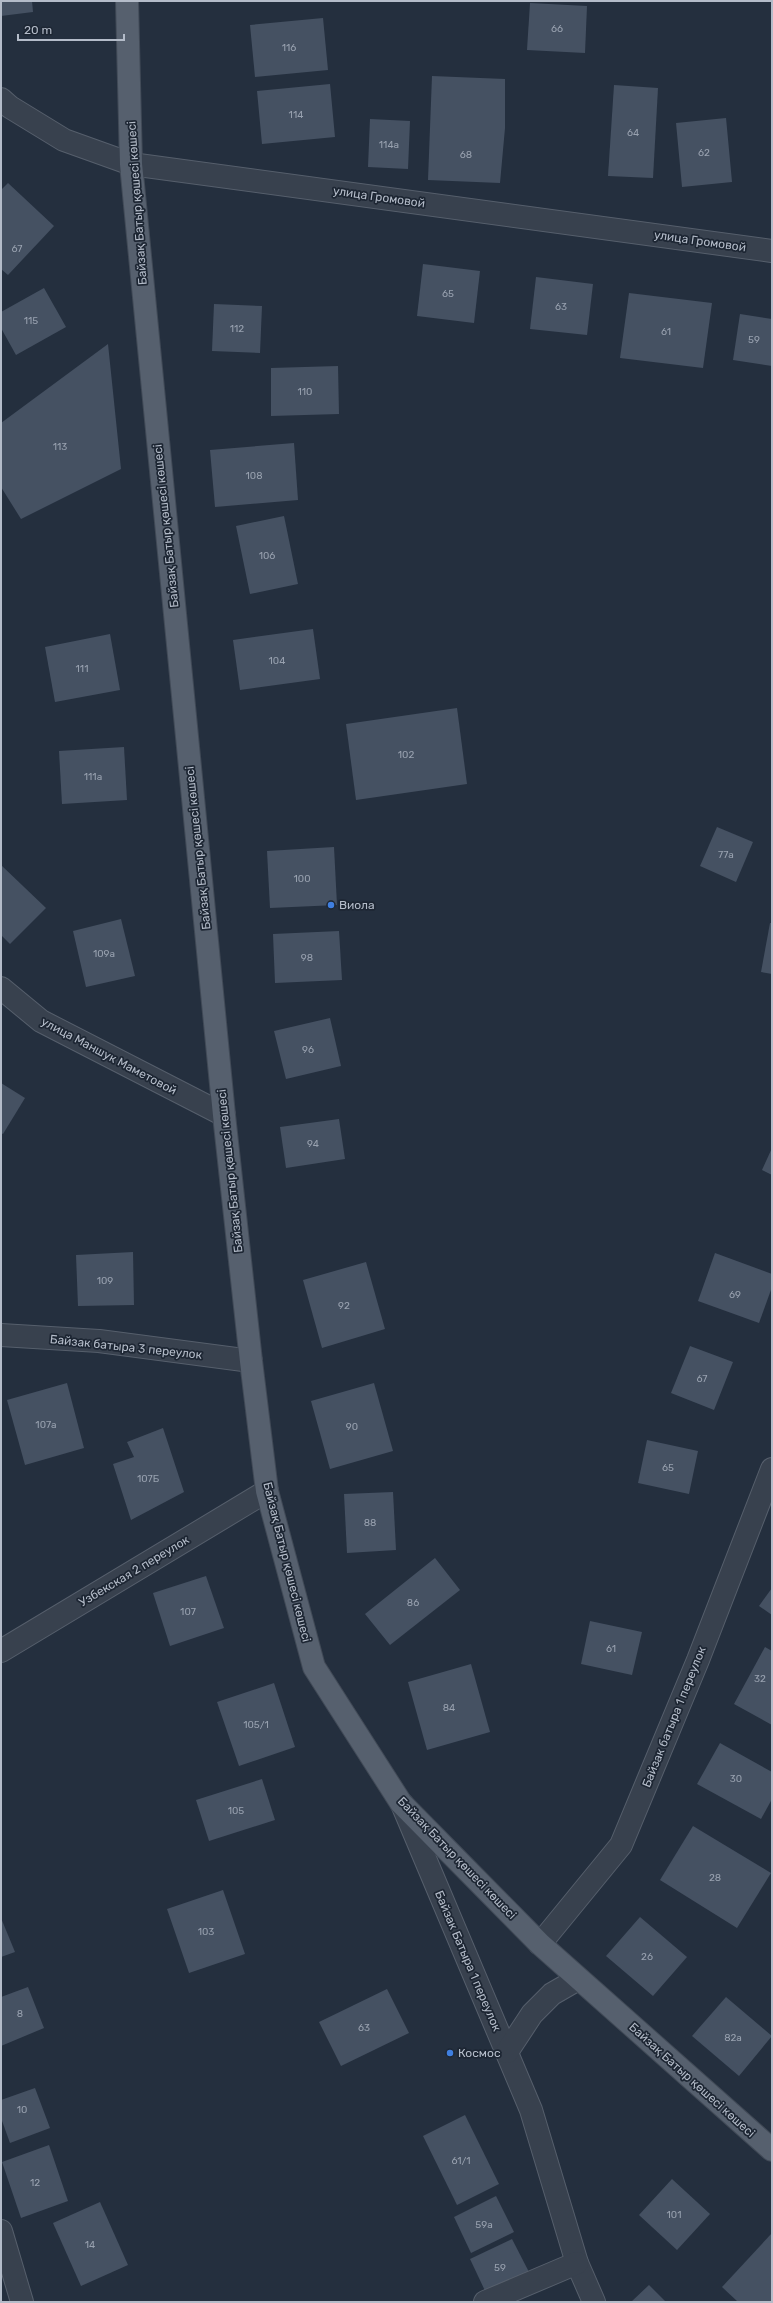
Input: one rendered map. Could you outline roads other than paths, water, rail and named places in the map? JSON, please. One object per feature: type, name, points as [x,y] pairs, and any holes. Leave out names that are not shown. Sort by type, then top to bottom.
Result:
[{"type":"main road","name":"Байзақ Батыр қөшесі көшесі","points":[[128,1],[131,164],[224,1115],[251,1361],[267,1491],[314,1667],[401,1803],[540,1944],[772,2150]]},
{"type":"street","name":"улица Громовой","points":[[1,99],[10,107],[64,140],[131,164],[772,250]]},
{"type":"street","name":"улица Маншук Маметовой","points":[[1,988],[41,1021],[224,1115]]},
{"type":"street","name":"Байзак батыра 3 переулок","points":[[1,1335],[99,1341],[251,1361]]},
{"type":"street","name":"Байзак батыра 1 переулок","points":[[540,1944],[621,1845],[698,1660],[772,1469]]},
{"type":"street","name":"Узбекская 2 переулок","points":[[1,1651],[267,1491]]},
{"type":"street","name":"Байзак Батыра 1 переулок","points":[[401,1803],[531,2110],[576,2263],[594,2302]]},
{"type":"street","points":[[507,2052],[532,2014],[552,1994],[578,1979]]},
{"type":"street","points":[[1,2231],[22,2302]]},
{"type":"street","points":[[485,2302],[576,2263]]},
{"type":"place","name":"Виола","points":[[331,905]]},
{"type":"place","name":"Космос","points":[[450,2053]]}]
